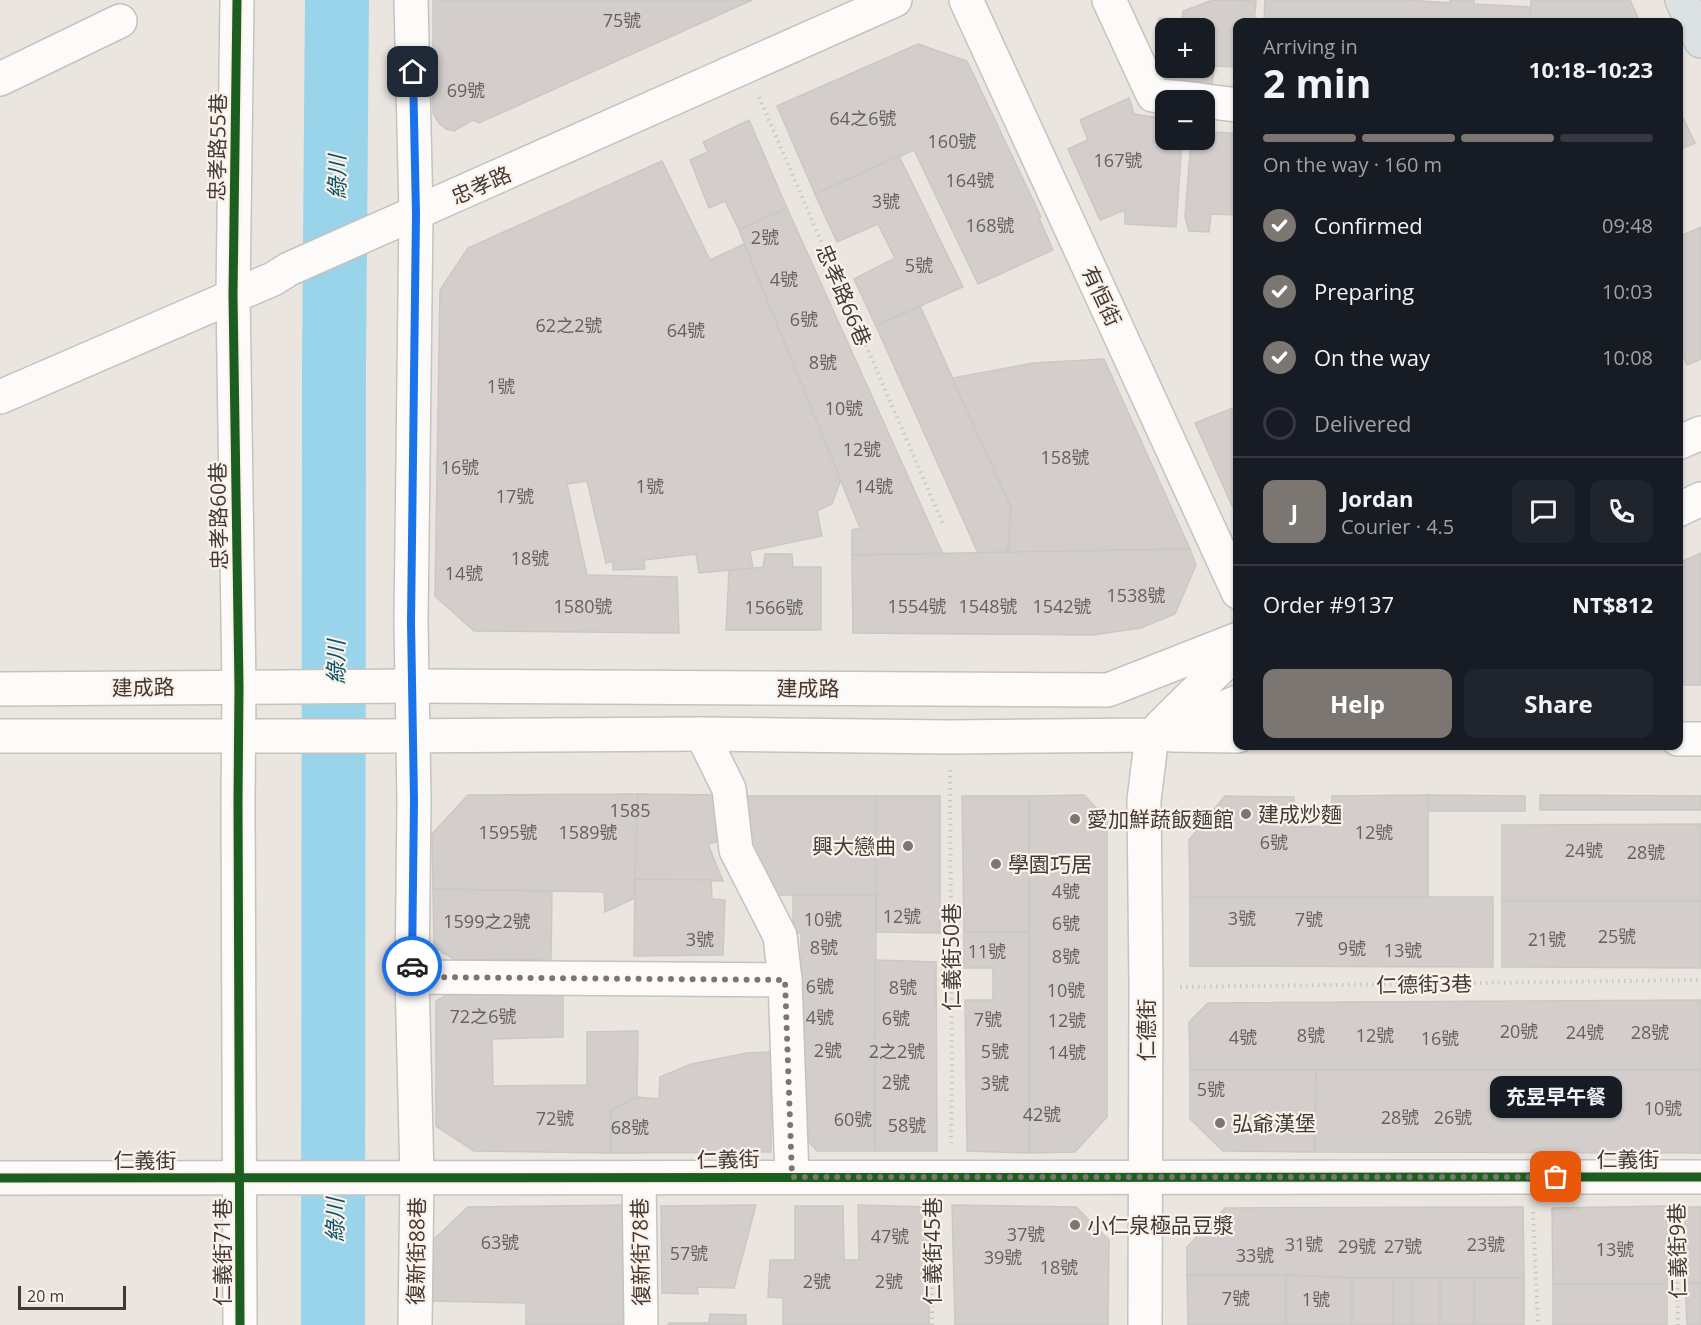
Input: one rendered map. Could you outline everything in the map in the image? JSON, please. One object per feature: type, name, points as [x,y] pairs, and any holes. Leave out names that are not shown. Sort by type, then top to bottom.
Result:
[{"type":"main road","points":[[1682,0],[1701,41]]},
{"type":"street","name":"忠孝路55巷","points":[[233,295],[237,0]]},
{"type":"street","points":[[411,0],[416,214],[411,622],[413,686]]},
{"type":"street","name":"忠孝路","points":[[0,397],[273,279],[289,269],[895,0]]},
{"type":"street","name":"有恒街","points":[[966,0],[1233,581]]},
{"type":"street","points":[[1109,0],[1155,95]]},
{"type":"street","points":[[0,79],[120,21]]},
{"type":"street","points":[[1215,102],[1233,104]]},
{"type":"street","name":"忠孝路60巷","points":[[233,295],[238,736]]},
{"type":"street","points":[[1683,441],[1701,433]]},
{"type":"street","points":[[1683,508],[1701,499]]},
{"type":"street","name":"建成路","points":[[0,689],[413,686],[1108,690],[1233,641]]},
{"type":"street","points":[[1152,735],[1233,655]]},
{"type":"street","name":"復新街88巷","points":[[413,686],[412,977],[417,1177],[415,1325]]},
{"type":"street","points":[[1152,735],[1233,704]]},
{"type":"street","points":[[0,736],[702,734],[950,737],[1233,736]]},
{"type":"street","points":[[702,734],[729,789],[736,850],[780,936],[785,980],[792,1177]]},
{"type":"street","name":"仁德街","points":[[1145,1325],[1144,800],[1152,735]]},
{"type":"street","name":"仁義街71巷","points":[[238,736],[240,1325]]},
{"type":"street","points":[[1683,739],[1701,739]]},
{"type":"street","points":[[412,977],[785,980]]},
{"type":"street","name":"仁義街","points":[[0,1178],[1688,1177]]},
{"type":"street","name":"復新街78巷","points":[[639,1178],[642,1325]]},
{"type":"path","points":[[1532,1177],[1538,1325]]},
{"type":"building","points":[[433,0],[752,0],[479,123],[473,120],[454,131],[446,129],[439,123],[433,113]]},
{"type":"building","points":[[1213,0],[1256,1],[1254,18],[1233,18],[1233,67],[1215,66],[1215,18],[1182,18],[1183,11]]},
{"type":"building","points":[[1265,0],[1408,0],[1450,3],[1450,0],[1474,0],[1474,4],[1531,7],[1530,18],[1264,18]]},
{"type":"building","points":[[1531,0],[1630,0],[1638,18],[1530,18]]},
{"type":"building","points":[[918,44],[967,61],[1041,217],[1039,218],[1053,250],[978,284],[914,150],[815,194],[777,106]]},
{"type":"building","points":[[1170,78],[1213,78],[1212,87],[1170,81]]},
{"type":"building","points":[[1129,98],[1134,114],[1155,117],[1155,150],[1181,150],[1176,227],[1125,224],[1125,210],[1100,220],[1068,149],[1088,140],[1080,120]]},
{"type":"building","points":[[1683,118],[1695,143],[1683,148]]},
{"type":"building","points":[[749,120],[787,208],[739,230],[725,201],[709,208],[690,160],[708,152],[703,142]]},
{"type":"building","points":[[1215,132],[1233,134],[1233,215],[1211,214],[1209,232],[1189,231],[1185,217],[1190,150],[1215,150]]},
{"type":"building","points":[[899,156],[963,287],[876,326],[854,279],[895,258],[878,224],[837,242],[815,194]]},
{"type":"building","points":[[662,161],[710,260],[744,244],[841,479],[832,504],[817,511],[822,536],[750,551],[753,568],[699,573],[696,554],[644,560],[645,569],[613,570],[613,561],[606,563],[587,481],[567,484],[587,575],[677,577],[679,633],[474,631],[435,596],[440,290],[468,248]]},
{"type":"building","points":[[787,208],[943,554],[852,555],[852,530],[860,528],[739,230]]},
{"type":"building","points":[[1701,227],[1701,359],[1687,365],[1683,355],[1683,235]]},
{"type":"building","points":[[920,306],[1011,507],[1008,552],[978,553],[876,326]]},
{"type":"building","points":[[1104,359],[1190,549],[1008,552],[1011,507],[952,378],[1034,363]]},
{"type":"building","points":[[1233,408],[1233,508],[1195,423]]},
{"type":"building","points":[[1190,549],[1196,565],[1175,614],[1141,628],[1093,635],[853,633],[852,555]]},
{"type":"building","points":[[1701,553],[1701,685],[1683,685],[1683,561]]},
{"type":"building","points":[[765,554],[792,554],[793,567],[821,567],[821,630],[726,630],[729,571],[763,567]]},
{"type":"building","points":[[638,794],[635,898],[605,912],[604,892],[433,889],[432,834],[468,795]]},
{"type":"building","points":[[638,794],[722,795],[726,840],[708,844],[723,881],[635,879]]},
{"type":"building","points":[[1084,795],[1107,819],[1107,1117],[1075,1152],[1029,1153],[1029,796]]},
{"type":"building","points":[[1428,795],[1525,796],[1525,811],[1428,811]]},
{"type":"building","points":[[1428,795],[1428,897],[1190,897],[1189,840],[1225,796],[1294,797],[1294,827],[1332,826],[1332,796]]},
{"type":"building","points":[[1540,795],[1701,796],[1701,810],[1540,810]]},
{"type":"building","points":[[742,796],[876,796],[876,895],[777,895],[754,852]]},
{"type":"building","name":"興大戀曲","points":[[876,796],[940,796],[940,933],[876,932]]},
{"type":"building","name":"學園巧居","points":[[962,796],[1029,796],[1029,932],[964,932]]},
{"type":"building","points":[[1701,824],[1701,901],[1502,901],[1502,825]]},
{"type":"building","points":[[635,879],[711,880],[712,899],[725,900],[723,955],[634,956]]},
{"type":"building","points":[[433,889],[552,891],[551,959],[455,960],[434,947]]},
{"type":"building","points":[[793,895],[876,895],[875,1151],[817,1151],[803,1136],[801,933],[793,933]]},
{"type":"building","points":[[1190,897],[1493,897],[1493,967],[1190,966]]},
{"type":"building","points":[[1502,901],[1701,901],[1701,968],[1502,967]]},
{"type":"building","points":[[964,932],[1029,932],[1029,1153],[967,1151],[965,1000],[993,1000],[993,968],[964,968]]},
{"type":"building","points":[[875,960],[936,962],[937,1151],[875,1151]]},
{"type":"building","points":[[563,993],[563,1037],[492,1039],[493,1086],[587,1085],[587,1032],[638,1031],[637,1097],[611,1110],[611,1153],[474,1151],[436,1126],[436,1001],[447,995]]},
{"type":"building","points":[[1701,1000],[1701,1070],[1190,1070],[1189,1022],[1208,1003]]},
{"type":"building","points":[[771,1052],[771,1152],[611,1153],[611,1110],[637,1097],[659,1099],[660,1077],[691,1064],[747,1053]]},
{"type":"building","points":[[1190,1070],[1316,1070],[1315,1152],[1223,1151],[1190,1119]]},
{"type":"building","points":[[1316,1070],[1701,1070],[1701,1153],[1315,1152]]},
{"type":"building","points":[[632,1205],[633,1325],[526,1325],[526,1303],[431,1301],[432,1241],[468,1207]]},
{"type":"building","points":[[756,1205],[734,1288],[697,1287],[698,1294],[662,1293],[661,1206]]},
{"type":"building","points":[[858,1205],[929,1207],[929,1325],[783,1325],[783,1298],[768,1297],[770,1260],[795,1260],[795,1206],[843,1206],[844,1260],[859,1260]]},
{"type":"building","points":[[952,1205],[1076,1207],[1109,1240],[1108,1325],[955,1325]]},
{"type":"building","points":[[1667,1206],[1667,1284],[1553,1284],[1552,1208]]},
{"type":"building","points":[[1523,1207],[1524,1278],[1187,1275],[1187,1247],[1225,1208]]},
{"type":"building","points":[[1685,1207],[1701,1207],[1701,1283],[1685,1283]]},
{"type":"building","points":[[1187,1275],[1286,1275],[1286,1325],[1188,1325]]},
{"type":"building","points":[[1286,1275],[1352,1278],[1352,1325],[1286,1325]]},
{"type":"building","points":[[1352,1278],[1393,1278],[1393,1325],[1352,1325]]},
{"type":"building","points":[[1393,1278],[1412,1278],[1412,1325],[1393,1325]]},
{"type":"building","points":[[1412,1278],[1440,1278],[1440,1325],[1412,1325]]},
{"type":"building","points":[[1440,1278],[1474,1278],[1474,1325],[1440,1325]]},
{"type":"building","points":[[1474,1278],[1524,1278],[1524,1325],[1474,1325]]},
{"type":"building","points":[[1685,1283],[1701,1283],[1701,1325],[1687,1325]]},
{"type":"building","points":[[1553,1284],[1667,1284],[1667,1325],[1553,1325]]},
{"type":"building","points":[[710,1314],[746,1315],[746,1325],[668,1325],[669,1323],[709,1323]]},
{"type":"waterway","name":"綠川","points":[[333,1325],[334,367],[337,0]]},
{"type":"cycle path","points":[[237,0],[233,295],[239,687],[240,1325]]},
{"type":"cycle path","points":[[0,1178],[1701,1177]]},
{"type":"way so far","points":[[412,966],[412,977],[785,980],[792,1177],[1556,1177]]},
{"type":"place","name":"建成炒麵","points":[[1246,814]]},
{"type":"place","name":"愛加鮮蔬飯麵館","points":[[1075,819]]},
{"type":"place","name":"興大戀曲","points":[[908,846]]},
{"type":"place","name":"學園巧居","points":[[996,864]]},
{"type":"place","name":"弘爺漢堡","points":[[1220,1123]]},
{"type":"place","name":"充昱早午餐","points":[[1556,1177]]},
{"type":"place","name":"小仁泉極品豆漿","points":[[1075,1225]]},
{"type":"route","points":[[412,966],[414,800],[411,622],[416,214],[413,72]]}]
